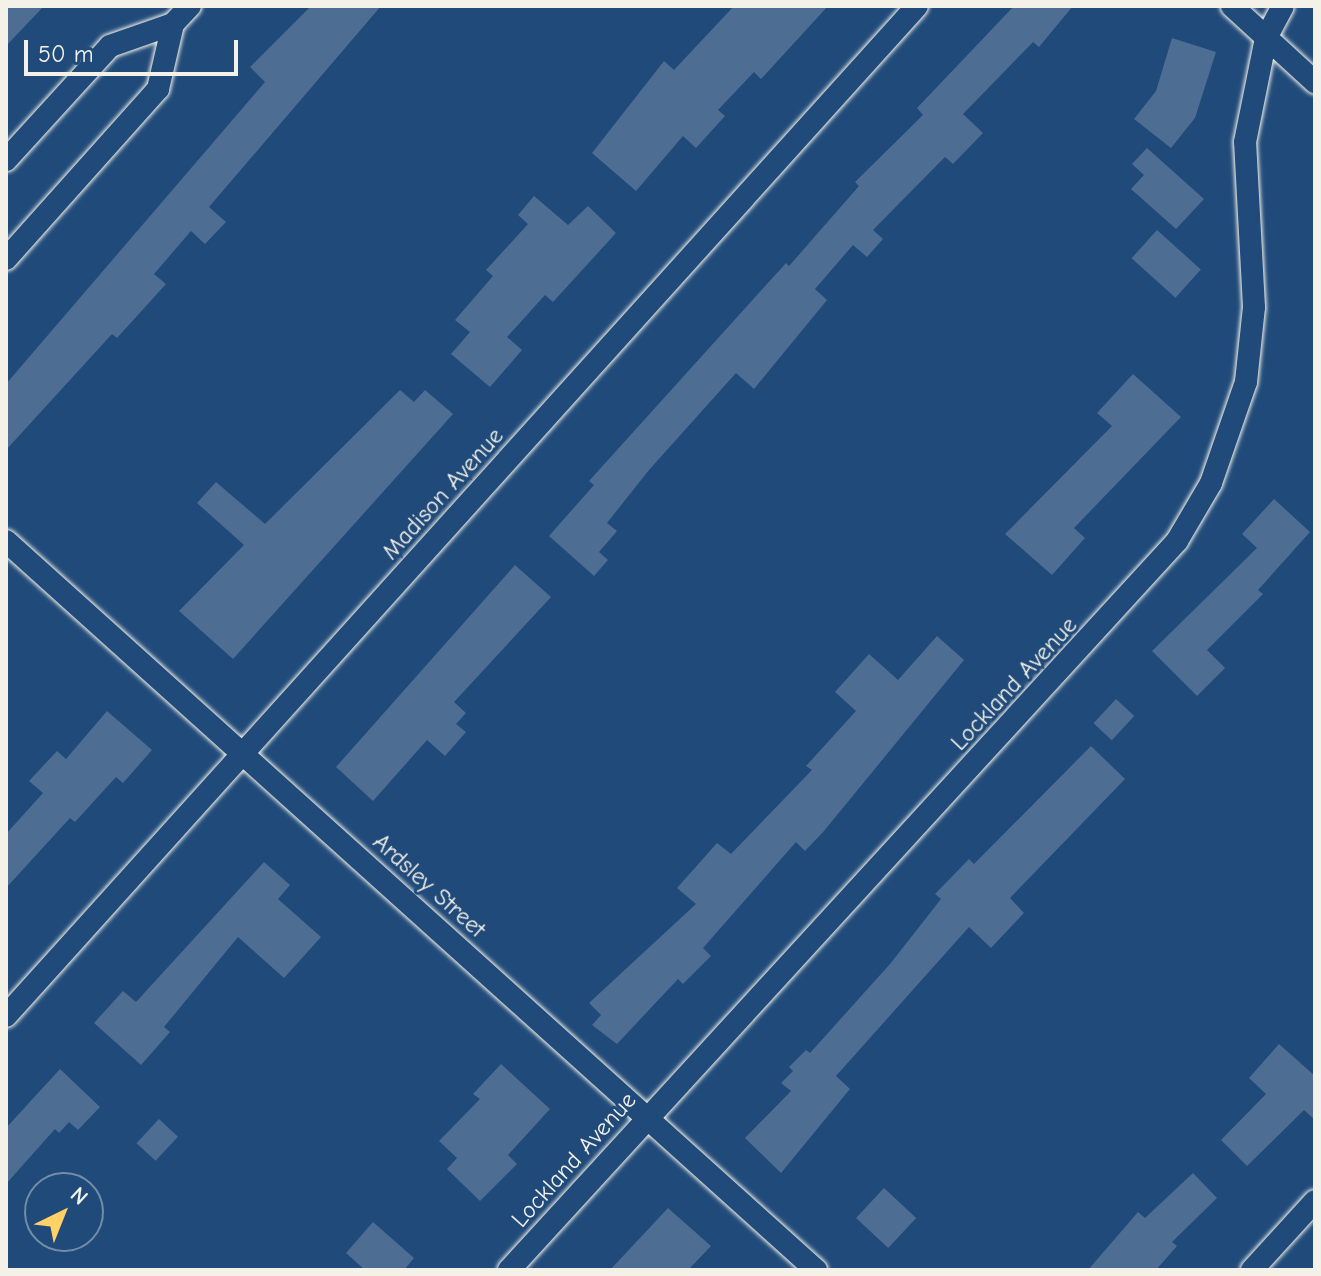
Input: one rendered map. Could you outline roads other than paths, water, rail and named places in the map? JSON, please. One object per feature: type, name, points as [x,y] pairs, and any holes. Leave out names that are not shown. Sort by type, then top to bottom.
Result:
[{"type":"street","points":[[6,160],[110,46],[173,24],[190,6]]},
{"type":"street","name":"Madison Avenue","points":[[6,1016],[917,6]]},
{"type":"street","points":[[1232,6],[1315,82]]},
{"type":"street","name":"Lockland Avenue","points":[[509,1270],[648,1116],[1133,595],[1177,541],[1211,483],[1246,382],[1254,307],[1245,142],[1266,38],[1283,6]]},
{"type":"street","points":[[6,259],[158,89],[173,24]]},
{"type":"street","name":"Ardsley Street","points":[[6,541],[816,1270]]},
{"type":"street","points":[[1252,1270],[1315,1201]]}]
